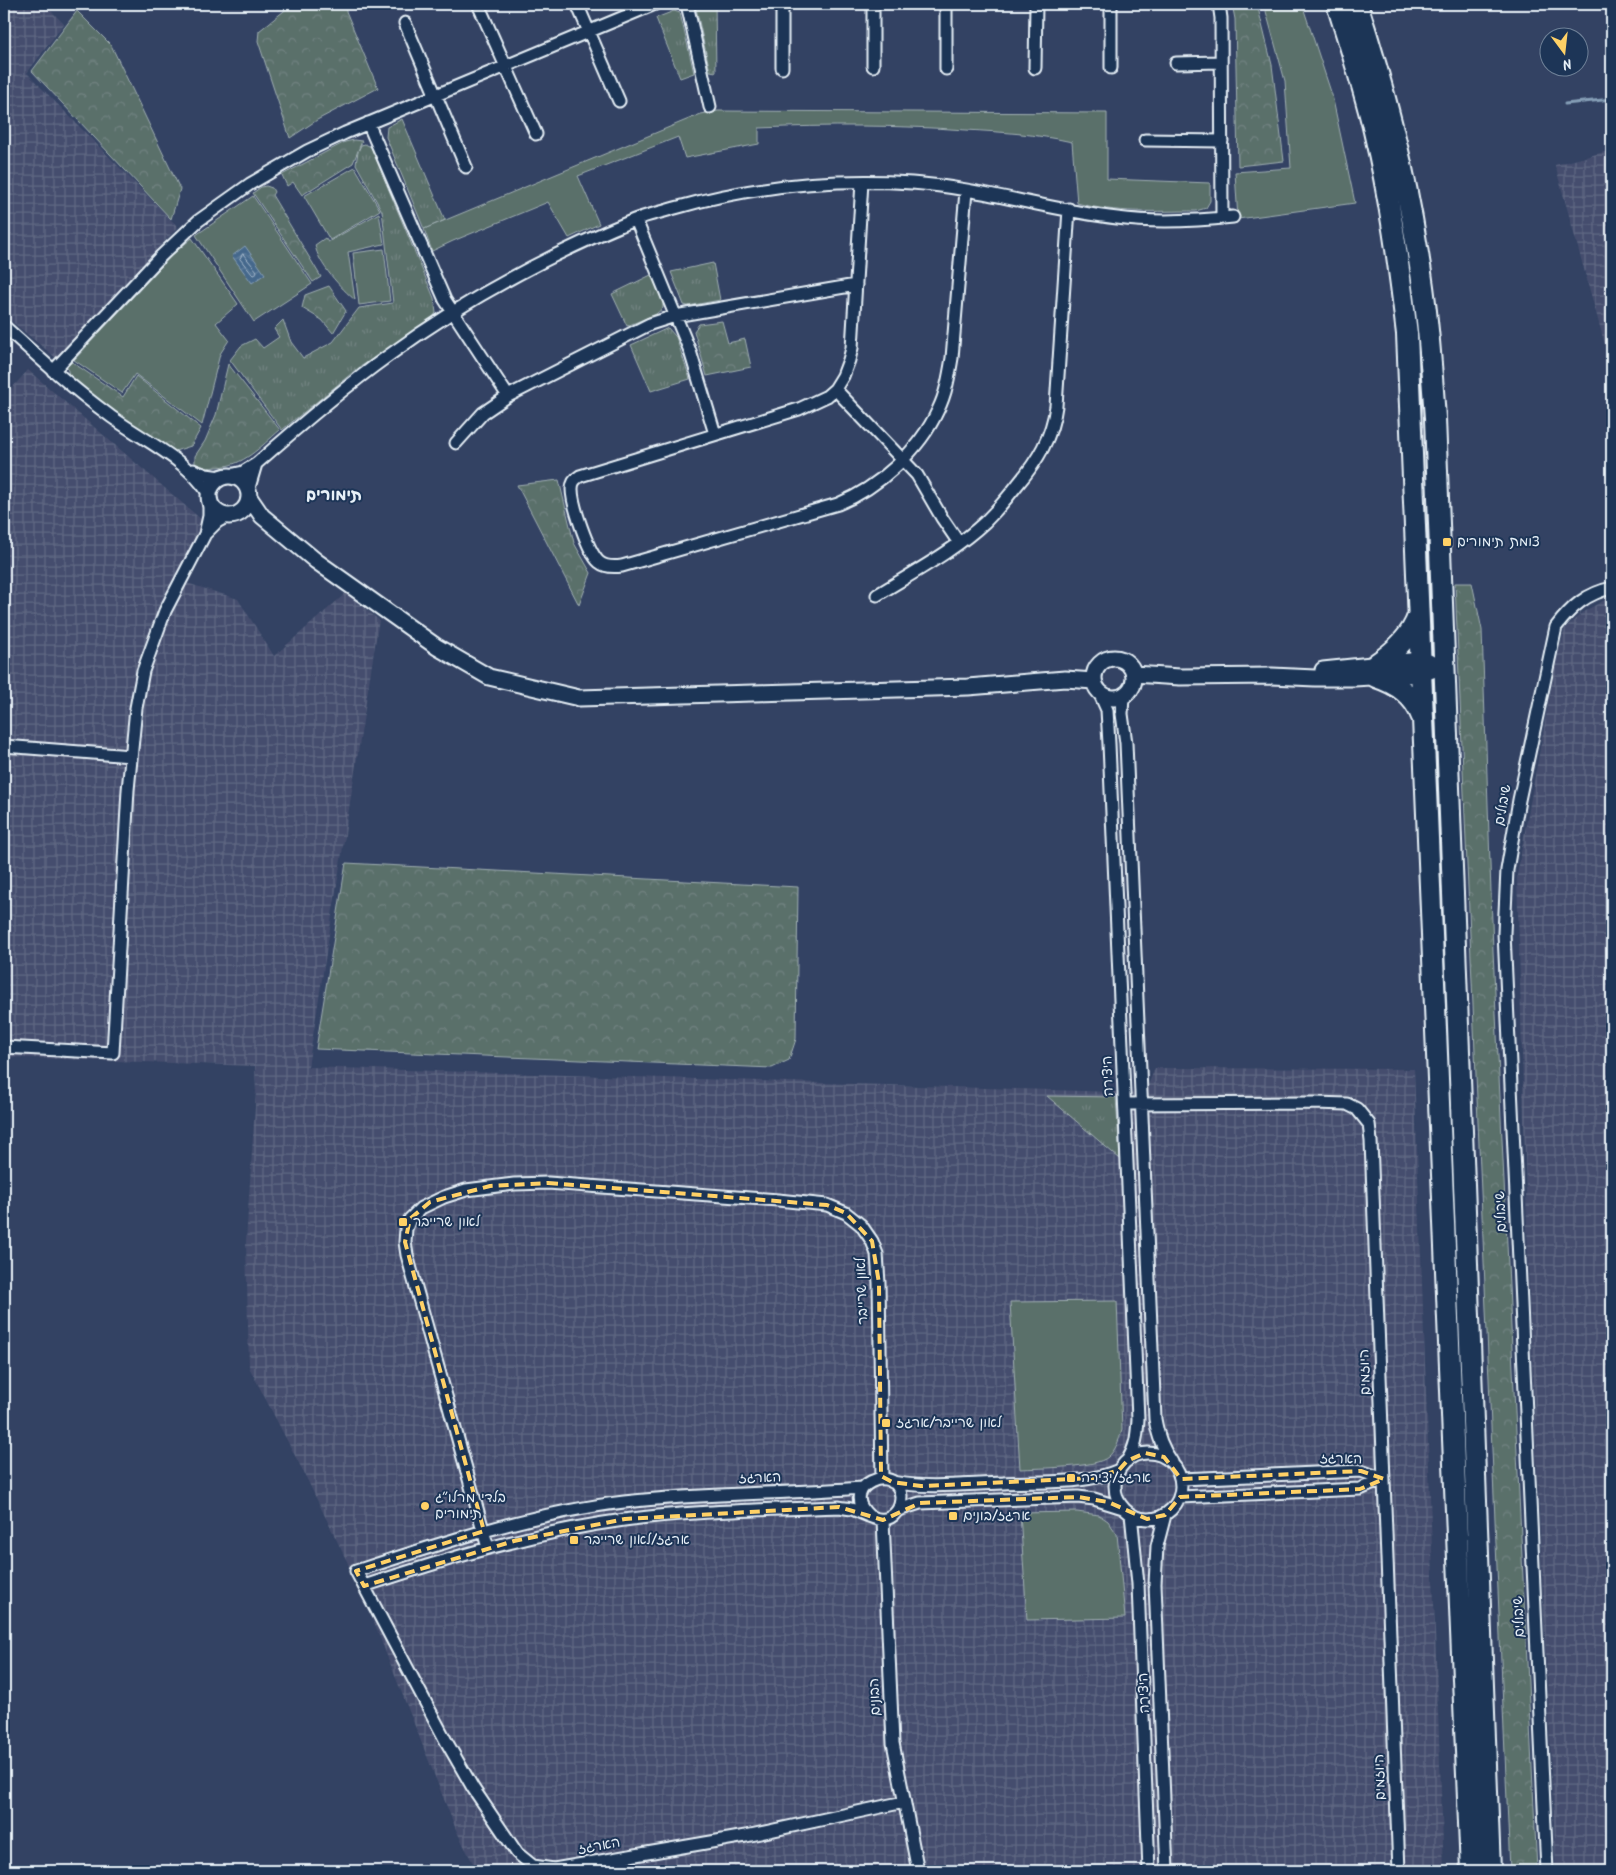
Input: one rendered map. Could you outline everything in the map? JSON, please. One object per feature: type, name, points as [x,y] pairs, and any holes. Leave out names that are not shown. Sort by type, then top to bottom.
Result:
[{"type":"highway","points":[[1337,4],[1374,130],[1391,214],[1407,334],[1471,1871]]},
{"type":"highway","points":[[1357,4],[1393,126],[1418,248],[1428,329],[1435,418],[1490,1871]]},
{"type":"highway","points":[[1419,611],[1413,627],[1404,641],[1376,671],[1408,694],[1417,706],[1423,721]]},
{"type":"street","points":[[478,4],[536,134]]},
{"type":"street","points":[[577,4],[619,101]]},
{"type":"street","points":[[53,371],[161,256],[198,221],[250,184],[331,139],[655,4]]},
{"type":"street","points":[[687,4],[710,107]]},
{"type":"street","points":[[782,4],[782,68]]},
{"type":"street","points":[[873,4],[873,66]]},
{"type":"street","points":[[946,4],[946,69]]},
{"type":"street","points":[[1035,68],[1036,4]]},
{"type":"street","points":[[1111,4],[1111,68]]},
{"type":"street","points":[[205,534],[209,497],[214,482],[226,476],[243,472],[256,464],[356,379],[453,313],[525,271],[636,220],[714,198],[763,189],[818,183],[862,182],[913,183],[1130,219],[1190,220],[1228,218],[1222,141],[1219,4]]},
{"type":"street","points":[[405,23],[466,167]]},
{"type":"street","points":[[1176,63],[1221,62]]},
{"type":"street","points":[[368,123],[445,300],[508,396]]},
{"type":"street","points":[[1145,140],[1222,141]]},
{"type":"street","points":[[862,182],[852,348],[843,376],[835,389],[827,396],[799,409],[587,473],[574,480],[572,488],[577,513],[586,538],[599,562],[615,567],[622,566],[838,504],[868,490],[902,459],[930,426],[938,410],[950,374],[966,191]]},
{"type":"street","points":[[877,595],[959,543],[985,522],[1035,462],[1050,434],[1056,406],[1068,209]]},
{"type":"street","points":[[636,220],[690,351],[715,434]]},
{"type":"street","points":[[456,443],[483,413],[508,396],[634,332],[675,316],[856,285]]},
{"type":"street","points":[[4,326],[53,371],[112,417],[187,468],[196,476],[216,512],[222,515],[253,516],[269,522]]},
{"type":"street","points":[[835,389],[916,475],[959,543]]},
{"type":"street","points":[[4,1047],[113,1053],[131,756],[136,708],[143,671],[164,611],[205,534],[217,522],[244,509],[256,464]]},
{"type":"street","points":[[187,468],[206,475],[226,476],[242,480],[256,510],[316,561],[437,647],[489,677],[579,698],[968,687],[1065,679],[1096,681],[1109,698],[1123,696],[1132,687],[1134,674],[1128,663],[1116,658],[1104,661],[1096,681]]},
{"type":"street","name":"שיבולים","points":[[1546,1871],[1504,933],[1507,870],[1547,660],[1556,627],[1570,609],[1586,597],[1612,588]]},
{"type":"street","points":[[1134,674],[1180,677],[1272,676],[1444,666]]},
{"type":"street","name":"היצירה","points":[[1096,681],[1107,710],[1109,744],[1138,1419],[1134,1450],[1123,1465]]},
{"type":"street","points":[[898,1510],[920,1503],[1078,1497],[1094,1499],[1147,1519],[1165,1515],[1172,1510],[1180,1497],[1181,1479],[1178,1470],[1163,1449],[1157,1434],[1155,1419],[1126,743],[1122,714],[1123,696]]},
{"type":"street","points":[[4,746],[131,756]]},
{"type":"street","name":"היוזמים","points":[[1125,1104],[1315,1102],[1347,1104],[1357,1109],[1369,1124],[1399,1871]]},
{"type":"street","name":"לאון שרייבר","points":[[488,1548],[420,1305],[405,1242],[406,1229],[410,1219],[421,1208],[444,1196],[490,1186],[548,1184],[769,1199],[827,1205],[846,1213],[861,1225],[872,1241],[877,1254],[880,1283],[887,1480]]},
{"type":"street","points":[[869,1516],[861,1506],[860,1500],[863,1488],[874,1479],[921,1486],[1077,1480],[1107,1475],[1135,1455],[1145,1453],[1155,1453],[1172,1462]]},
{"type":"street","points":[[1123,1465],[1116,1479],[1115,1489],[1118,1499],[1127,1511]]},
{"type":"street","name":"הארגז","points":[[1181,1479],[1361,1472],[1384,1479]]},
{"type":"street","name":"הארגז","points":[[1180,1497],[1360,1489],[1384,1479]]},
{"type":"street","points":[[364,1586],[488,1548],[571,1529],[625,1520],[660,1516],[839,1507],[852,1509],[883,1520],[894,1515],[900,1504],[900,1492],[887,1480]]},
{"type":"street","name":"הארגז","points":[[863,1488],[704,1495],[623,1502],[539,1517],[484,1531],[356,1571],[446,1740],[474,1788],[516,1852],[533,1866],[548,1869],[564,1868],[746,1836],[904,1802]]},
{"type":"street","name":"היצירה","points":[[1127,1511],[1138,1584],[1149,1871]]},
{"type":"street","name":"היצירה","points":[[1165,1515],[1157,1546],[1155,1584],[1167,1871]]},
{"type":"street","name":"הבונים","points":[[883,1520],[893,1743],[918,1871]]},
{"type":"highlighted area","points":[[548,1183],[827,1205],[846,1213],[872,1241],[879,1283],[881,1476],[892,1482],[921,1486],[1093,1478],[1119,1470],[1127,1461],[1145,1453],[1164,1457],[1181,1479],[1361,1471],[1384,1479],[1360,1489],[1180,1497],[1165,1515],[1147,1519],[1108,1502],[1078,1497],[920,1503],[883,1520],[839,1507],[625,1519],[514,1541],[364,1586],[356,1571],[484,1531],[405,1242],[410,1219],[430,1202],[490,1186]]},
{"type":"shaded area","points":[[4,4],[44,4],[64,24],[27,73],[178,227],[56,358],[4,315]]},
{"type":"shaded area","points":[[1612,150],[1612,352],[1607,352],[1555,165]]},
{"type":"shaded area","points":[[28,370],[203,521],[177,580],[238,599],[274,656],[346,593],[379,620],[308,1067],[1145,1093],[1155,1068],[1414,1069],[1444,1871],[477,1871],[457,1832],[361,1590],[303,1471],[249,1367],[246,1241],[256,1092],[255,1066],[4,1057],[4,397]]},
{"type":"shaded area","points":[[1612,596],[1612,1871],[1556,1871],[1529,1297],[1517,875],[1555,666],[1565,628],[1583,612]]},
{"type":"green space","points":[[290,4],[343,4],[378,88],[317,120],[290,138],[258,41],[259,31]]},
{"type":"green space","points":[[700,4],[715,4],[716,72],[710,71],[696,8]]},
{"type":"green space","points":[[1232,4],[1257,4],[1272,65],[1284,161],[1238,166],[1235,19]]},
{"type":"green space","points":[[1264,4],[1302,4],[1332,95],[1355,203],[1238,219],[1235,172],[1291,168],[1285,81]]},
{"type":"green space","points":[[77,11],[111,45],[180,189],[171,219],[32,71]]},
{"type":"green space","points":[[674,11],[680,13],[694,73],[680,78],[656,18]]},
{"type":"green space","points":[[718,111],[1107,113],[1107,179],[1210,183],[1210,201],[1206,208],[1196,211],[1106,209],[1077,203],[1072,142],[1046,137],[888,126],[759,128],[759,144],[685,158],[678,137],[578,176],[599,224],[569,238],[548,202],[432,251],[424,229],[701,114]]},
{"type":"green space","points":[[402,119],[445,220],[424,229],[386,137],[387,127]]},
{"type":"green space","points":[[362,141],[353,163],[302,195],[293,182],[287,186],[282,175],[345,142]]},
{"type":"green space","points":[[365,144],[371,147],[434,298],[436,313],[430,321],[357,369],[282,430],[230,360],[241,346],[255,339],[263,348],[279,337],[274,329],[283,320],[291,342],[303,358],[333,342],[359,308],[393,303],[382,211],[356,164],[361,145]]},
{"type":"green space","points":[[355,167],[380,210],[330,240],[304,196]]},
{"type":"green space","points":[[266,186],[272,188],[274,192],[272,195],[321,277],[313,282],[253,193]]},
{"type":"green space","points":[[253,196],[312,284],[254,322],[196,235]]},
{"type":"green space","points":[[379,213],[384,244],[348,252],[355,300],[325,268],[315,245],[325,238],[328,242]]},
{"type":"green space","points":[[192,238],[238,304],[216,323],[229,340],[220,354],[202,425],[135,374],[122,393],[74,360],[172,255]]},
{"type":"green space","points":[[384,249],[390,301],[359,305],[353,253]]},
{"type":"green space","points":[[713,263],[720,300],[688,306],[684,305],[671,272]]},
{"type":"green space","points":[[653,274],[663,298],[663,308],[656,314],[627,326],[612,294]]},
{"type":"green space","points":[[329,286],[346,311],[333,333],[322,320],[302,308],[305,295]]},
{"type":"green space","points":[[722,321],[728,343],[745,339],[751,367],[707,376],[694,331],[699,324]]},
{"type":"green space","points":[[668,328],[676,337],[690,379],[651,391],[631,345]]},
{"type":"green space","points":[[72,362],[123,397],[136,376],[201,428],[191,446],[175,451],[143,432],[74,381],[69,375],[67,367]]},
{"type":"green space","points":[[228,364],[280,430],[244,459],[227,466],[203,467],[195,463],[195,456],[205,441],[216,415]]},
{"type":"green space","points":[[559,480],[574,543],[591,573],[579,605],[517,485]]},
{"type":"green space","points":[[1455,583],[1472,583],[1482,630],[1493,951],[1537,1871],[1510,1871]]},
{"type":"green space","points":[[346,863],[798,887],[796,1039],[789,1060],[772,1068],[316,1049]]},
{"type":"green space","points":[[1047,1096],[1116,1097],[1120,1159]]},
{"type":"green space","points":[[1117,1301],[1122,1430],[1115,1448],[1102,1461],[1067,1467],[1020,1469],[1010,1302]]},
{"type":"green space","points":[[1077,1512],[1099,1515],[1108,1521],[1117,1534],[1125,1618],[1027,1620],[1020,1513]]},
{"type":"water","points":[[245,246],[265,274],[252,283],[232,256]]},
{"type":"waterway","points":[[1565,104],[1612,99]]},
{"type":"place","name":"צומת תימורים","points":[[1447,542]]},
{"type":"place","name":"לאון שרייבר","points":[[403,1222]]},
{"type":"place","name":"לאון שרייבר/ארגז","points":[[886,1423]]},
{"type":"place","name":"ארגז/יצירה","points":[[1071,1478]]},
{"type":"place","name":"בלדי מרלו״ג תימורים","points":[[425,1506]]},
{"type":"place","name":"ארגז/בונים","points":[[953,1516]]},
{"type":"place","name":"ארגז/לאון שרייבר","points":[[574,1540]]},
{"type":"district","name":"תימורים","points":[[334,495]]}]
